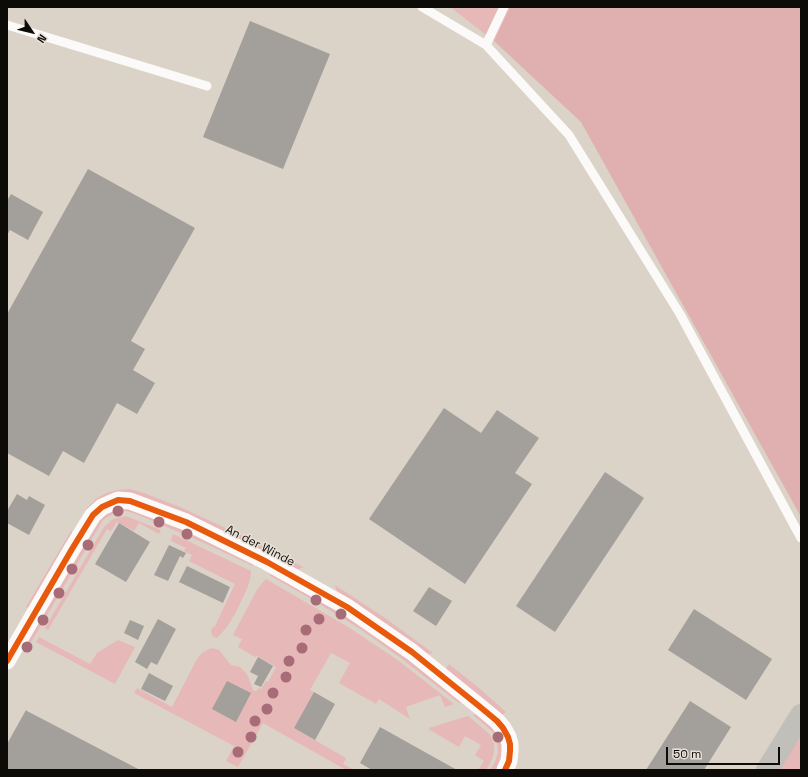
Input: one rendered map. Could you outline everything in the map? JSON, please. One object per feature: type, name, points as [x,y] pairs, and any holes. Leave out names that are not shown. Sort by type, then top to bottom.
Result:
[{"type":"main road","points":[[767,770],[801,715]]},
{"type":"street","name":"An der Winde","points":[[7,661],[93,515],[110,502],[118,500],[130,501],[186,522],[267,562],[348,607],[412,652],[480,706],[503,728],[510,744],[509,760],[505,770]]},
{"type":"lane","points":[[422,7],[486,45],[569,135],[680,314],[801,538]]},
{"type":"lane","points":[[486,45],[504,7]]},
{"type":"lane","points":[[7,25],[207,86]]},
{"type":"shaded area","points":[[7,7],[450,7],[484,32],[581,119],[801,517],[801,732],[777,770],[7,770]]},
{"type":"shaded area","points":[[450,7],[510,7],[494,41]]},
{"type":"shaded area","points":[[510,7],[801,7],[801,517],[581,122],[494,41]]},
{"type":"shaded area","points":[[130,489],[180,507],[247,538],[303,567],[297,570],[142,497],[89,512],[86,509],[97,498],[106,493]]},
{"type":"shaded area","points":[[117,508],[139,510],[252,561],[253,566],[136,514],[126,511],[114,513],[103,520],[26,651],[22,649],[102,514]]},
{"type":"shaded area","points":[[126,516],[161,530],[159,534],[139,523],[134,531],[117,522],[111,531],[107,529],[48,630],[45,628],[104,527],[113,519]]},
{"type":"shaded area","points":[[71,531],[74,534],[30,609],[26,607]]},
{"type":"shaded area","points":[[173,534],[251,571],[250,580],[246,591],[236,612],[227,627],[217,638],[212,635],[212,628],[215,626],[235,584],[189,561],[192,555],[184,551],[186,548],[171,541]]},
{"type":"shaded area","points":[[274,573],[361,624],[464,701],[459,703],[360,629],[269,575]]},
{"type":"shaded area","points":[[266,579],[348,627],[399,661],[454,704],[445,707],[440,695],[406,707],[410,719],[379,699],[376,704],[339,683],[350,663],[331,653],[310,690],[314,692],[294,728],[346,758],[343,764],[354,770],[346,770],[263,723],[238,767],[226,761],[234,746],[134,693],[137,688],[172,707],[197,659],[202,653],[213,648],[219,650],[231,665],[240,667],[245,672],[253,690],[256,691],[259,688],[261,689],[266,681],[268,682],[276,667],[238,647],[242,639],[233,635],[258,588]]},
{"type":"shaded area","points":[[335,585],[385,618],[433,653],[427,654],[337,593]]},
{"type":"shaded area","points":[[39,637],[90,664],[97,653],[118,640],[135,647],[115,684],[36,642]]},
{"type":"shaded area","points":[[449,664],[506,712],[502,715],[446,669]]},
{"type":"shaded area","points":[[479,713],[497,729],[504,747],[500,763],[496,770],[490,770],[495,762],[498,752],[497,741],[493,732],[473,715]]},
{"type":"shaded area","points":[[468,716],[490,735],[494,744],[494,753],[486,770],[478,770],[484,761],[475,755],[481,745],[465,736],[459,747],[429,728]]},
{"type":"shaded area","points":[[801,732],[801,770],[777,770]]},
{"type":"building","points":[[250,21],[330,54],[283,169],[203,137]]},
{"type":"building","points":[[88,169],[195,228],[131,341],[145,349],[133,370],[155,383],[137,414],[117,403],[84,463],[63,451],[49,476],[7,453],[7,314]]},
{"type":"building","points":[[11,194],[43,212],[28,240],[10,230],[7,235],[7,201]]},
{"type":"building","points":[[444,408],[481,433],[497,410],[539,438],[515,473],[532,484],[465,584],[369,519]]},
{"type":"building","points":[[605,472],[644,498],[555,632],[516,606]]},
{"type":"building","points":[[17,494],[27,500],[29,496],[45,505],[29,535],[7,523],[7,511]]},
{"type":"building","points":[[119,523],[150,542],[126,582],[95,564]]},
{"type":"building","points":[[169,545],[186,553],[183,558],[180,556],[168,581],[154,575]]},
{"type":"building","points":[[187,566],[230,587],[223,603],[179,582]]},
{"type":"building","points":[[429,587],[452,601],[436,626],[413,611]]},
{"type":"building","points":[[694,609],[772,659],[746,700],[668,650]]},
{"type":"building","points":[[158,619],[176,629],[157,665],[151,662],[147,669],[135,662]]},
{"type":"building","points":[[130,620],[144,626],[138,640],[124,633]]},
{"type":"building","points":[[258,657],[273,666],[261,687],[254,684],[258,676],[250,672]]},
{"type":"building","points":[[149,673],[173,686],[165,701],[141,689]]},
{"type":"building","points":[[227,681],[251,693],[236,722],[212,709]]},
{"type":"building","points":[[314,692],[335,704],[315,740],[294,728]]},
{"type":"building","points":[[690,701],[731,727],[704,770],[646,770]]},
{"type":"building","points":[[26,710],[140,770],[7,770],[7,744]]},
{"type":"building","points":[[380,727],[457,770],[372,770],[360,763]]},
{"type":"cycle path","points":[[7,661],[93,515],[102,507],[118,500],[130,501],[186,522],[267,562],[347,607],[412,652],[497,721],[503,728],[510,744],[509,761],[505,770]]}]
